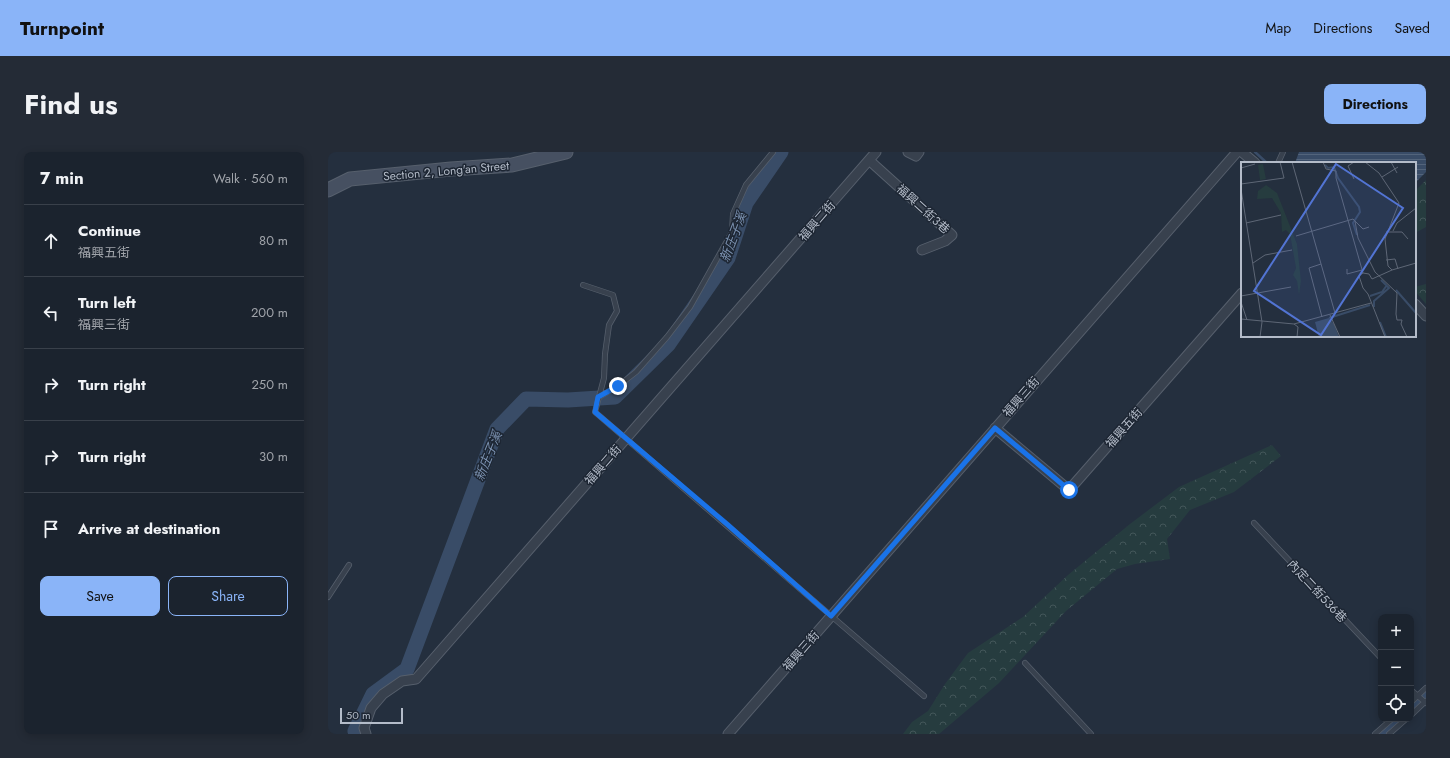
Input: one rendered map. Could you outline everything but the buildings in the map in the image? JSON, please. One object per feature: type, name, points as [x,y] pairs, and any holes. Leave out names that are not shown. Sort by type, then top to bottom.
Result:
[{"type":"street","name":"Section 2, Long'an Street","points":[[328,190],[350,179],[451,169],[512,165],[541,155],[566,152]]},
{"type":"street","name":"福興二街","points":[[366,734],[364,728],[371,708],[383,694],[402,681],[416,679],[870,161],[876,152]]},
{"type":"street","points":[[908,152],[916,156],[920,152]]},
{"type":"street","name":"福興三街","points":[[728,734],[1237,152]]},
{"type":"street","points":[[1242,152],[1254,162]]},
{"type":"street","name":"福興二街3巷","points":[[870,161],[952,235],[945,241],[922,250]]},
{"type":"street","name":"福興五街","points":[[995,428],[1069,490],[1241,294]]},
{"type":"street","points":[[1416,305],[1426,316]]},
{"type":"lane","points":[[598,397],[618,386],[636,372],[667,338],[690,307],[732,232],[733,214],[746,185],[773,152]]},
{"type":"lane","points":[[1278,162],[1283,152]]},
{"type":"lane","points":[[583,285],[613,295],[616,311],[609,325],[605,354],[604,378],[595,412],[728,525],[924,696]]},
{"type":"lane","name":"內定二街536巷","points":[[1254,523],[1378,655]]},
{"type":"lane","points":[[328,597],[349,565]]},
{"type":"lane","points":[[1025,663],[1091,734]]},
{"type":"lane","points":[[1414,700],[1426,688]]},
{"type":"lane","points":[[1414,694],[1425,702],[1414,712]]},
{"type":"lane","points":[[1376,734],[1389,722]]},
{"type":"lane","points":[[1389,734],[1403,722]]},
{"type":"green space","points":[[1426,180],[1426,227],[1416,232],[1416,190]]},
{"type":"green space","points":[[1426,284],[1426,304],[1416,292],[1416,287]]},
{"type":"green space","points":[[1272,445],[1281,456],[1234,492],[1190,510],[1167,539],[1170,559],[1135,564],[1117,569],[1066,611],[999,683],[939,734],[903,734],[912,722],[928,711],[945,684],[968,653],[1023,617],[1068,575],[1130,524],[1179,487]]},
{"type":"water","points":[[1299,152],[1426,152],[1426,172],[1416,182],[1416,162],[1295,162]]},
{"type":"waterway","name":"新庄子溪","points":[[357,734],[355,731],[373,694],[407,669],[497,429],[526,399],[568,400],[615,397],[668,345],[728,258],[746,203],[781,152]]},
{"type":"waterway","points":[[1255,152],[1266,162]]},
{"type":"waterway","points":[[1414,703],[1426,692]]},
{"type":"waterway","points":[[1380,734],[1394,722]]},
{"type":"route","points":[[618,386],[598,397],[595,412],[728,525],[831,616],[995,428],[1069,490]]}]
